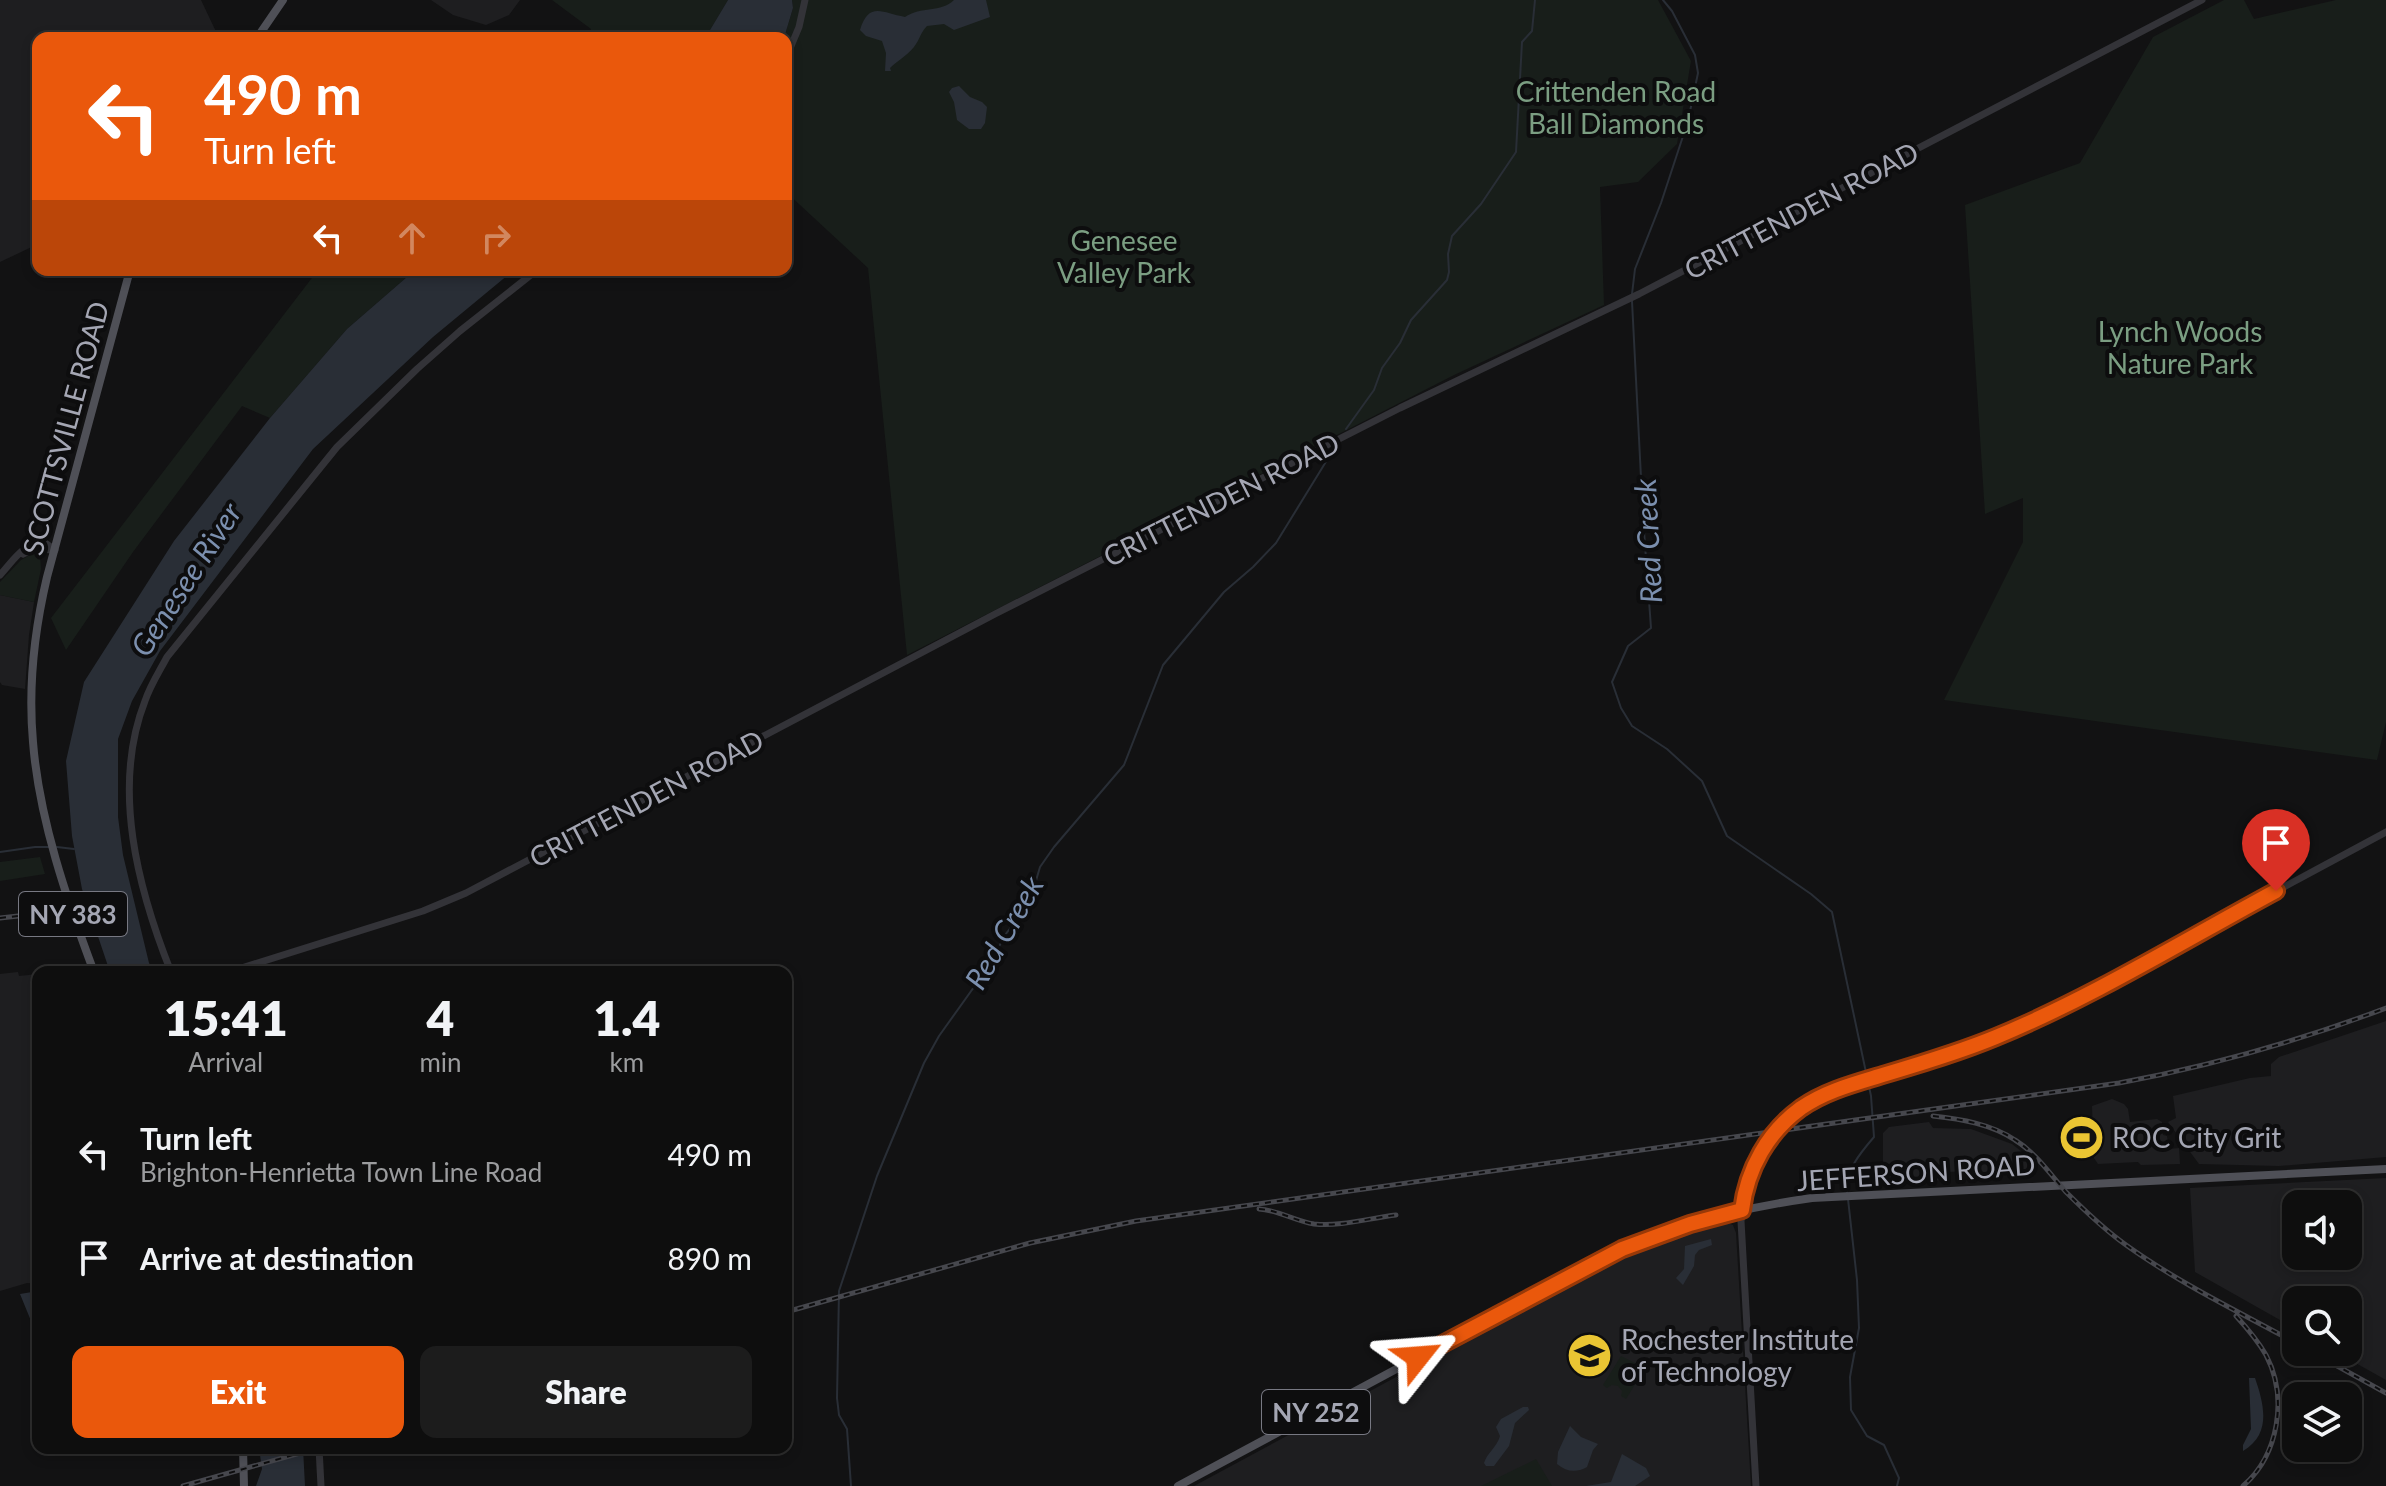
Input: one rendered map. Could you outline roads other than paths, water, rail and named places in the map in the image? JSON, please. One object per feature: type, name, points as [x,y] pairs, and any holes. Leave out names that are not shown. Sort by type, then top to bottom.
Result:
[{"type":"main road","points":[[261,32],[283,0]]},
{"type":"main road","name":"SCOTTSVILLE ROAD","points":[[92,966],[51,836],[35,761],[31,691],[38,622],[128,276]]},
{"type":"main road","name":"JEFFERSON ROAD","points":[[1178,1486],[1614,1252],[1673,1230],[1742,1210],[1840,1196],[2386,1169]]},
{"type":"main road","points":[[243,1454],[244,1486]]},
{"type":"street","points":[[792,44],[805,0]]},
{"type":"street","name":"CRITTENDEN ROAD","points":[[248,966],[456,898],[995,614],[1412,402],[1639,294],[2202,0]]},
{"type":"street","points":[[169,966],[142,879],[133,839],[131,810],[132,752],[144,702],[155,678],[167,657],[337,447],[417,369],[529,276]]},
{"type":"street","points":[[0,575],[24,548],[35,542],[44,542],[55,550]]},
{"type":"street","points":[[1756,1486],[1742,1210],[1751,1171],[1776,1131],[1809,1103],[1825,1094],[1973,1046],[2063,1006],[2386,832]]},
{"type":"street","points":[[319,1454],[321,1486]]},
{"type":"water","points":[[728,0],[792,0],[793,8],[786,32],[708,32]]},
{"type":"water","points":[[954,0],[986,0],[990,17],[954,30],[944,24],[927,26],[911,51],[890,68],[891,71],[885,71],[886,53],[882,41],[866,36],[860,30],[868,15],[877,11],[905,17],[943,7]]},
{"type":"water","points":[[959,86],[987,107],[981,129],[969,129],[957,120],[949,92]]},
{"type":"water","name":"Genesee River","points":[[408,276],[507,276],[433,337],[313,449],[160,651],[132,701],[118,739],[118,817],[123,855],[151,966],[108,966],[82,889],[72,836],[66,761],[84,682],[174,541],[270,418],[347,329]]},
{"type":"water","points":[[1711,1239],[1712,1245],[1695,1255],[1694,1266],[1683,1285],[1676,1278],[1684,1269],[1685,1246]]},
{"type":"water","points":[[32,1292],[32,1323],[20,1294]]},
{"type":"water","points":[[2249,1378],[2255,1378],[2263,1418],[2258,1436],[2243,1451],[2251,1429]]},
{"type":"water","points":[[1523,1407],[1529,1410],[1515,1423],[1509,1446],[1494,1466],[1486,1466],[1485,1459],[1500,1436],[1496,1427],[1501,1419]]},
{"type":"water","points":[[1570,1426],[1581,1437],[1598,1444],[1587,1467],[1575,1471],[1557,1464],[1558,1452]]},
{"type":"water","points":[[260,1454],[303,1454],[305,1486],[256,1486],[262,1469]]},
{"type":"water","points":[[1622,1454],[1646,1468],[1650,1476],[1635,1486],[1586,1486],[1611,1482]]},
{"type":"waterway","name":"Red Creek","points":[[1346,429],[1374,390],[1382,368],[1400,343],[1411,320],[1447,280],[1452,236],[1481,204],[1516,152],[1522,42],[1532,31],[1535,0]]},
{"type":"waterway","name":"Red Creek","points":[[1632,294],[1635,269],[1688,121],[1698,73],[1695,55],[1663,0]]},
{"type":"waterway","name":"Red Creek","points":[[1632,301],[1651,628],[1628,646],[1612,682],[1621,708],[1632,726],[1667,749],[1702,781],[1727,836],[1832,912],[1871,1096],[1874,1137],[1851,1170],[1847,1193]]},
{"type":"waterway","name":"Red Creek","points":[[851,1486],[847,1429],[839,1415],[837,1398],[839,1291],[877,1176],[924,1063],[1018,918],[1040,867],[1124,765],[1163,665],[1224,592],[1276,543],[1335,447]]},
{"type":"waterway","points":[[0,852],[50,847]]},
{"type":"waterway","points":[[57,847],[74,849]]},
{"type":"waterway","name":"Red Creek","points":[[1848,1199],[1859,1328],[1850,1377],[1851,1410],[1867,1436],[1884,1445],[1899,1478],[1897,1486]]},
{"type":"railway","points":[[0,918],[36,914]]},
{"type":"railway","points":[[792,1310],[1030,1243],[1136,1221],[2119,1083],[2254,1052],[2386,1008]]},
{"type":"railway","points":[[1933,1116],[1986,1126],[2006,1134],[2036,1157],[2066,1192],[2126,1245],[2188,1285],[2282,1335]]},
{"type":"railway","points":[[1259,1209],[1324,1225],[1396,1215]]},
{"type":"railway","points":[[2236,1316],[2266,1355],[2273,1371],[2278,1407],[2272,1442],[2265,1458],[2243,1486]]},
{"type":"railway","points":[[2337,1366],[2386,1393]]},
{"type":"railway","points":[[183,1486],[297,1454]]},
{"type":"place","name":"ROC City Grit","points":[[2081,1137]]},
{"type":"place","name":"Rochester Institute of Technology","points":[[1590,1355]]},
{"type":"park label","name":"Crittenden Road Ball Diamonds","points":[[1616,107]]},
{"type":"park label","name":"Genesee Valley Park","points":[[1124,256]]},
{"type":"park label","name":"Lynch Woods Nature Park","points":[[2180,347]]}]
